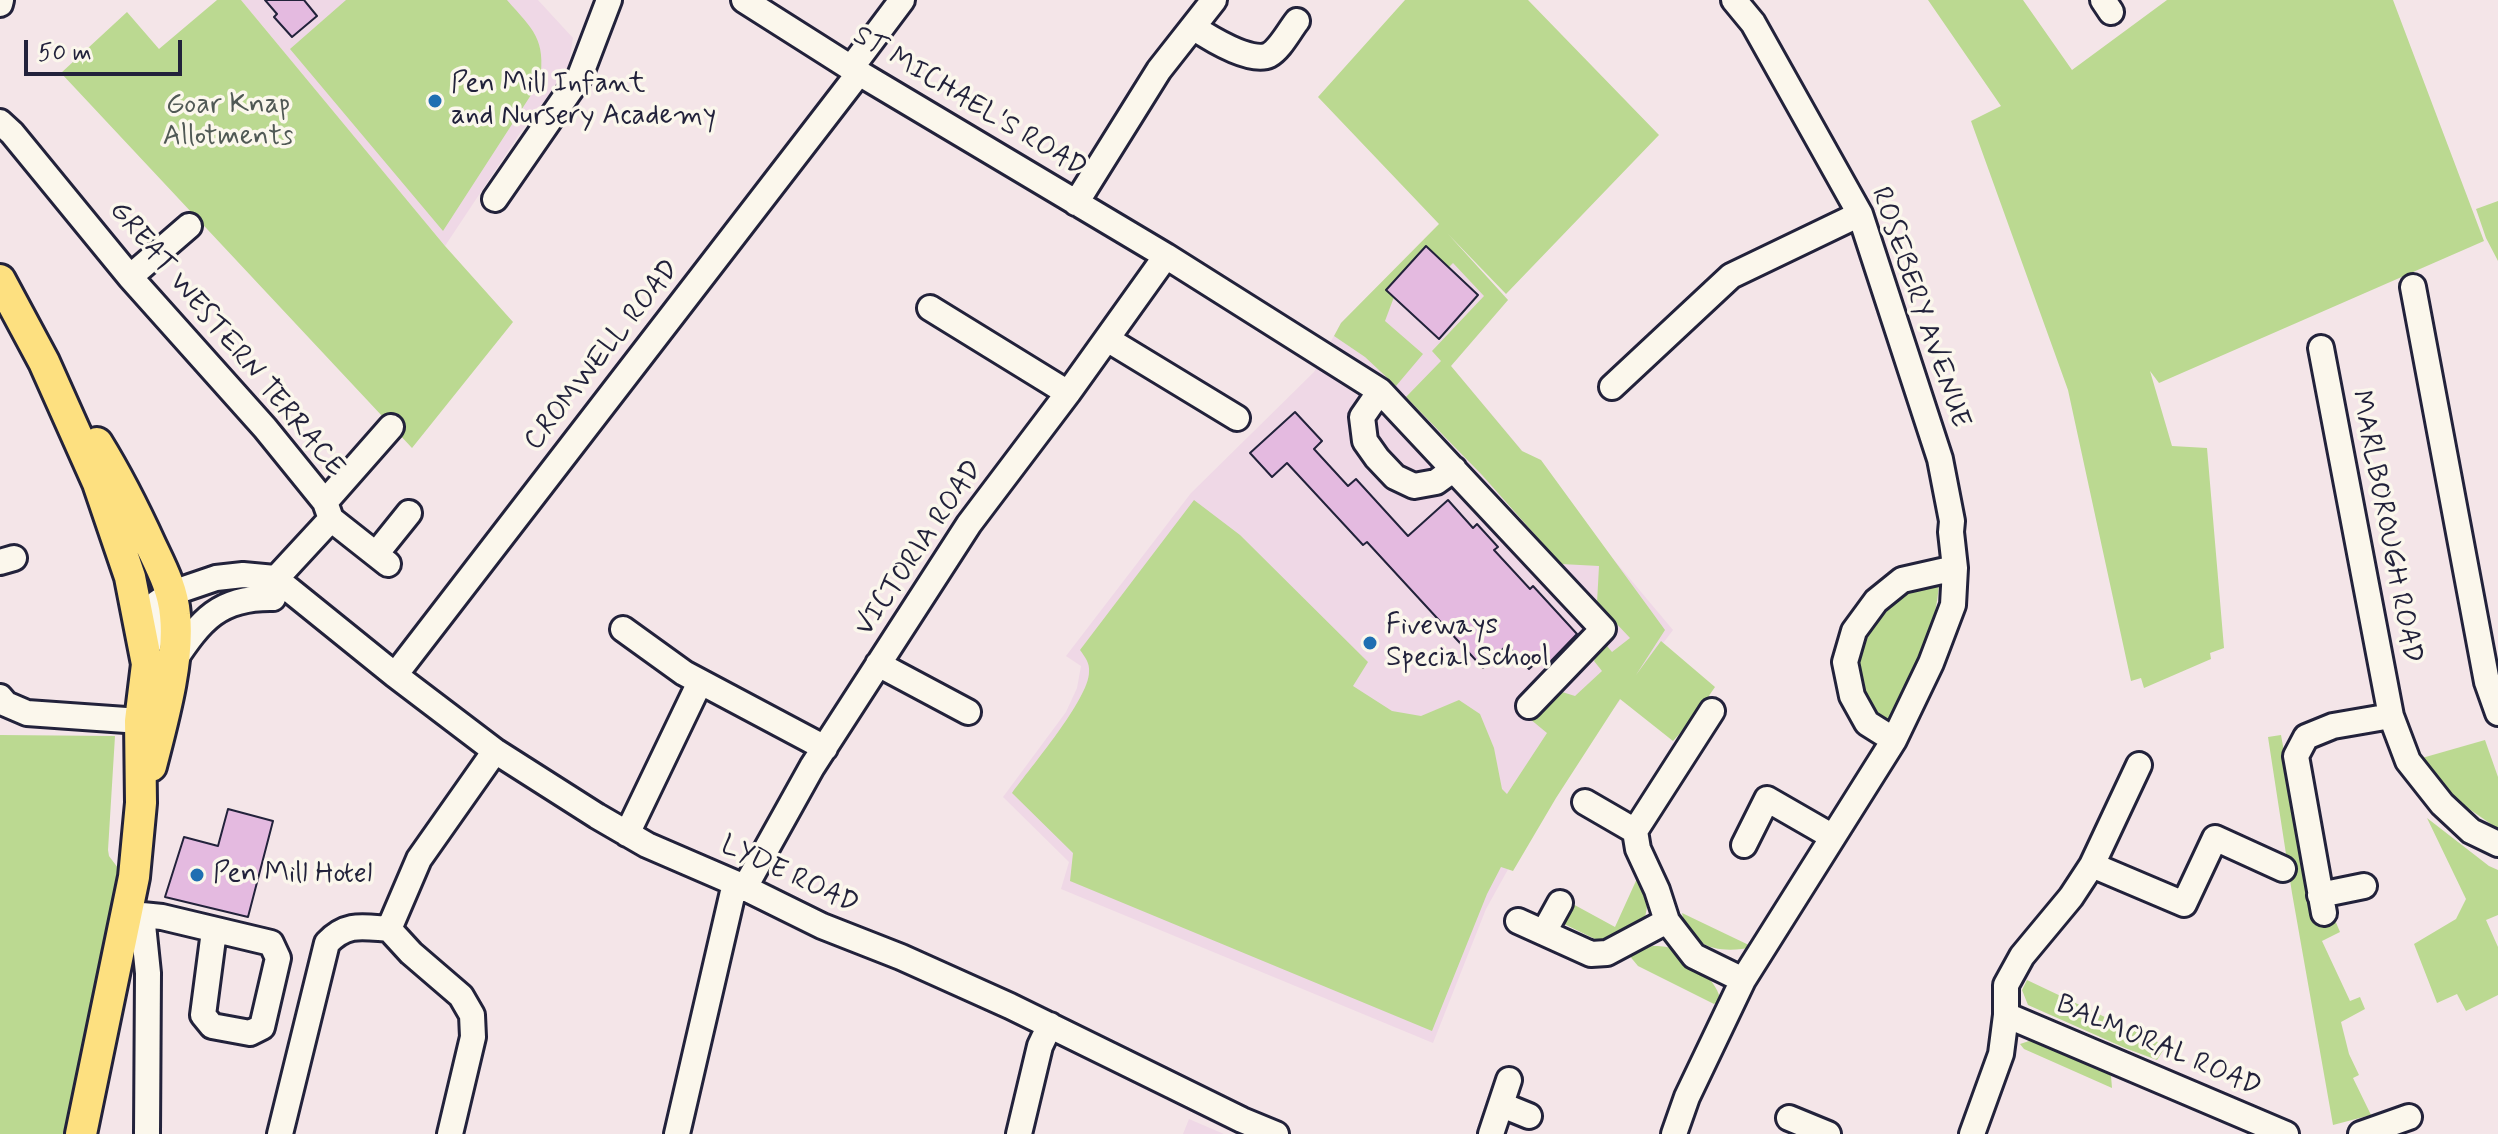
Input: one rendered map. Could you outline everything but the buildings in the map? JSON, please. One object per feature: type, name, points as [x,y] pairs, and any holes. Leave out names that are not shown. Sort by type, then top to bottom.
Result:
[{"type":"main road","points":[[0,280],[44,362],[98,483],[160,663],[140,721],[141,803],[134,877],[135,914],[81,1134]]},
{"type":"main road","points":[[44,362],[126,491],[168,606],[160,663],[161,727],[141,803]]},
{"type":"street","points":[[495,199],[580,76],[609,0]]},
{"type":"street","name":"ST MICHAEL'S ROAD","points":[[744,0],[1166,256],[1380,391],[1603,629],[1529,706]]},
{"type":"street","name":"CROMWELL ROAD","points":[[395,675],[855,70],[902,0]]},
{"type":"street","points":[[1076,203],[1159,70],[1214,0]]},
{"type":"street","name":"ROSEBERY AVENUE","points":[[1674,1134],[1687,1097],[1743,980],[1894,740],[1931,663],[1953,605],[1955,568],[1952,521],[1940,459],[1860,214],[1753,23],[1734,0]]},
{"type":"street","points":[[1193,27],[1237,51],[1262,57],[1271,54],[1297,21]]},
{"type":"street","name":"GREAT WESTERN TERRACE","points":[[0,122],[130,277],[265,428],[328,511],[258,598]]},
{"type":"street","points":[[1612,387],[1731,276],[1860,214]]},
{"type":"street","points":[[130,277],[189,226]]},
{"type":"street","name":"VICTORIA ROAD","points":[[677,1134],[739,886],[969,524],[1166,256]]},
{"type":"street","points":[[2413,287],[2487,682],[2498,713]]},
{"type":"street","points":[[930,308],[1068,393]]},
{"type":"street","points":[[1107,339],[1237,418]]},
{"type":"street","name":"MARLBOROUGH ROAD","points":[[2321,348],[2391,716],[2408,761],[2442,804],[2471,831],[2498,844]]},
{"type":"street","points":[[1380,391],[1362,417],[1365,441],[1395,477],[1414,486],[1436,482],[1454,469]]},
{"type":"street","points":[[391,427],[328,511],[382,559],[409,513]]},
{"type":"street","points":[[1894,740],[1867,723],[1852,696],[1845,662],[1854,631],[1876,601],[1902,580],[1955,568]]},
{"type":"street","points":[[130,577],[168,606],[216,578],[243,575],[275,578]]},
{"type":"street","name":"LYDE ROAD","points":[[275,578],[495,751],[627,834],[822,926],[901,957],[1050,1025],[1239,1127],[1276,1134]]},
{"type":"street","name":"LYDE ROAD","points":[[168,606],[198,620],[239,600],[258,598],[279,599],[313,610]]},
{"type":"street","name":"LYDE ROAD","points":[[160,663],[186,643],[208,617]]},
{"type":"street","points":[[623,629],[684,673],[825,748]]},
{"type":"street","points":[[878,664],[968,712]]},
{"type":"street","points":[[627,834],[700,682]]},
{"type":"street","points":[[0,697],[6,704],[27,713],[140,721]]},
{"type":"street","points":[[1712,711],[1683,732],[1635,831],[1638,849],[1667,921],[1694,956],[1743,980]]},
{"type":"street","points":[[2364,886],[2322,904],[2296,756],[2306,737],[2333,726],[2391,716]]},
{"type":"street","points":[[389,929],[419,859],[495,751]]},
{"type":"street","points":[[1972,1134],[2001,1054],[2006,985],[2022,956],[2071,897],[2092,865],[2139,765]]},
{"type":"street","points":[[1744,845],[1771,790],[1833,837]]},
{"type":"street","points":[[1585,802],[1635,831]]},
{"type":"street","points":[[2092,865],[2184,904],[2215,838],[2283,869]]},
{"type":"street","points":[[1544,932],[1560,903]]},
{"type":"street","points":[[147,1134],[148,973],[135,914],[162,917],[214,931]]},
{"type":"street","points":[[1518,921],[1591,954],[1607,953],[1667,921]]},
{"type":"street","points":[[280,1134],[327,943],[337,933],[353,927],[389,929],[411,953],[461,996],[472,1015],[473,1037],[450,1134]]},
{"type":"street","name":"BALMORAL ROAD","points":[[2006,1015],[2286,1134]]},
{"type":"street","points":[[1019,1134],[1040,1046],[1050,1025]]},
{"type":"street","points":[[1491,1134],[1509,1080]]},
{"type":"street","points":[[1502,1105],[1529,1116]]},
{"type":"street","points":[[2364,1134],[2409,1117]]},
{"type":"street","points":[[1789,1118],[1828,1134]]},
{"type":"shaded area","name":"Pen Mill Infant and Nursery Academy","points":[[241,0],[538,0],[573,38],[568,69],[520,133],[445,246]]},
{"type":"shaded area","name":"Fiveways Special School","points":[[1439,225],[1508,300],[1451,366],[1673,630],[1551,792],[1486,909],[1433,1043],[1061,889],[1069,862],[1003,797],[1066,712],[1077,688],[1081,666],[1066,656],[1191,493],[1314,372],[1341,323]]},
{"type":"shaded area","points":[[1189,1119],[1224,1134],[1183,1134]]},
{"type":"green space","name":"Goar Knap Allotments","points":[[217,0],[241,0],[445,246],[513,322],[412,448],[61,73],[127,12],[159,49]]},
{"type":"green space","name":"Pen Mill Infant and Nursery Academy","points":[[346,0],[507,0],[536,36],[541,54],[540,81],[443,231],[290,49]]},
{"type":"green space","name":"Fiveways Special School","points":[[1405,0],[1528,0],[1659,135],[1506,294],[1448,234],[1508,300],[1451,366],[1522,451],[1541,460],[1665,630],[1636,675],[1661,641],[1715,687],[1673,741],[1620,699],[1513,871],[1501,867],[1487,894],[1432,1031],[1070,881],[1073,853],[1012,793],[1080,699],[1089,669],[1080,650],[1194,500],[1240,535],[1368,662],[1353,686],[1392,711],[1421,716],[1459,700],[1480,714],[1494,748],[1502,789],[1507,794],[1547,733],[1530,719],[1559,691],[1575,696],[1602,671],[1594,661],[1603,641],[1612,652],[1630,638],[1597,603],[1599,566],[1561,564],[1482,475],[1406,397],[1441,361],[1432,351],[1484,296],[1453,263],[1449,267],[1426,246],[1386,290],[1394,297],[1385,321],[1423,354],[1396,386],[1365,357],[1334,336],[1341,323],[1439,224],[1318,97]]},
{"type":"green space","points":[[1928,0],[2023,0],[2072,70],[2167,0],[2393,0],[2484,241],[2159,383],[2150,371],[2172,446],[2207,448],[2224,648],[2210,653],[2211,659],[2144,688],[2141,678],[2131,681],[2068,390],[1971,121],[2001,106]]},
{"type":"green space","points":[[2498,201],[2498,261],[2476,209]]},
{"type":"green space","points":[[1939,581],[1933,618],[1922,653],[1889,719],[1881,725],[1865,696],[1861,681],[1859,665],[1866,635],[1874,621],[1903,590]]},
{"type":"green space","points":[[0,735],[115,736],[108,850],[118,868],[63,1134],[0,1134]]},
{"type":"green space","points":[[2281,735],[2314,917],[2332,913],[2340,932],[2322,941],[2350,1001],[2360,997],[2365,1009],[2341,1022],[2349,1054],[2359,1075],[2353,1078],[2371,1115],[2333,1125],[2268,737]]},
{"type":"green space","points":[[2485,740],[2498,777],[2498,829],[2452,797],[2422,758]]},
{"type":"green space","points":[[2427,818],[2498,870],[2498,915],[2486,920],[2498,947],[2498,995],[2466,1011],[2457,994],[2437,1003],[2414,944],[2456,919],[2466,899]]},
{"type":"green space","points":[[1640,872],[1650,890],[1645,918],[1601,942],[1558,921],[1571,903],[1615,927]]},
{"type":"green space","points":[[1682,913],[1753,947],[1730,950],[1708,946],[1692,934]]},
{"type":"green space","points":[[1653,946],[1670,948],[1694,964],[1715,987],[1720,1001],[1714,1004],[1638,966],[1628,954]]},
{"type":"green space","points":[[2027,980],[2166,1046],[2157,1060],[2028,1005],[2022,990]]},
{"type":"green space","points":[[2029,1041],[2062,1048],[2082,1058],[2111,1076],[2112,1088],[2024,1049],[2020,1044]]},
{"type":"place","name":"Pen Mill Infant and Nursery Academy","points":[[435,101]]},
{"type":"place","name":"Fiveways Special School","points":[[1370,643]]},
{"type":"place","name":"Pen Mill Hotel","points":[[197,875]]}]
